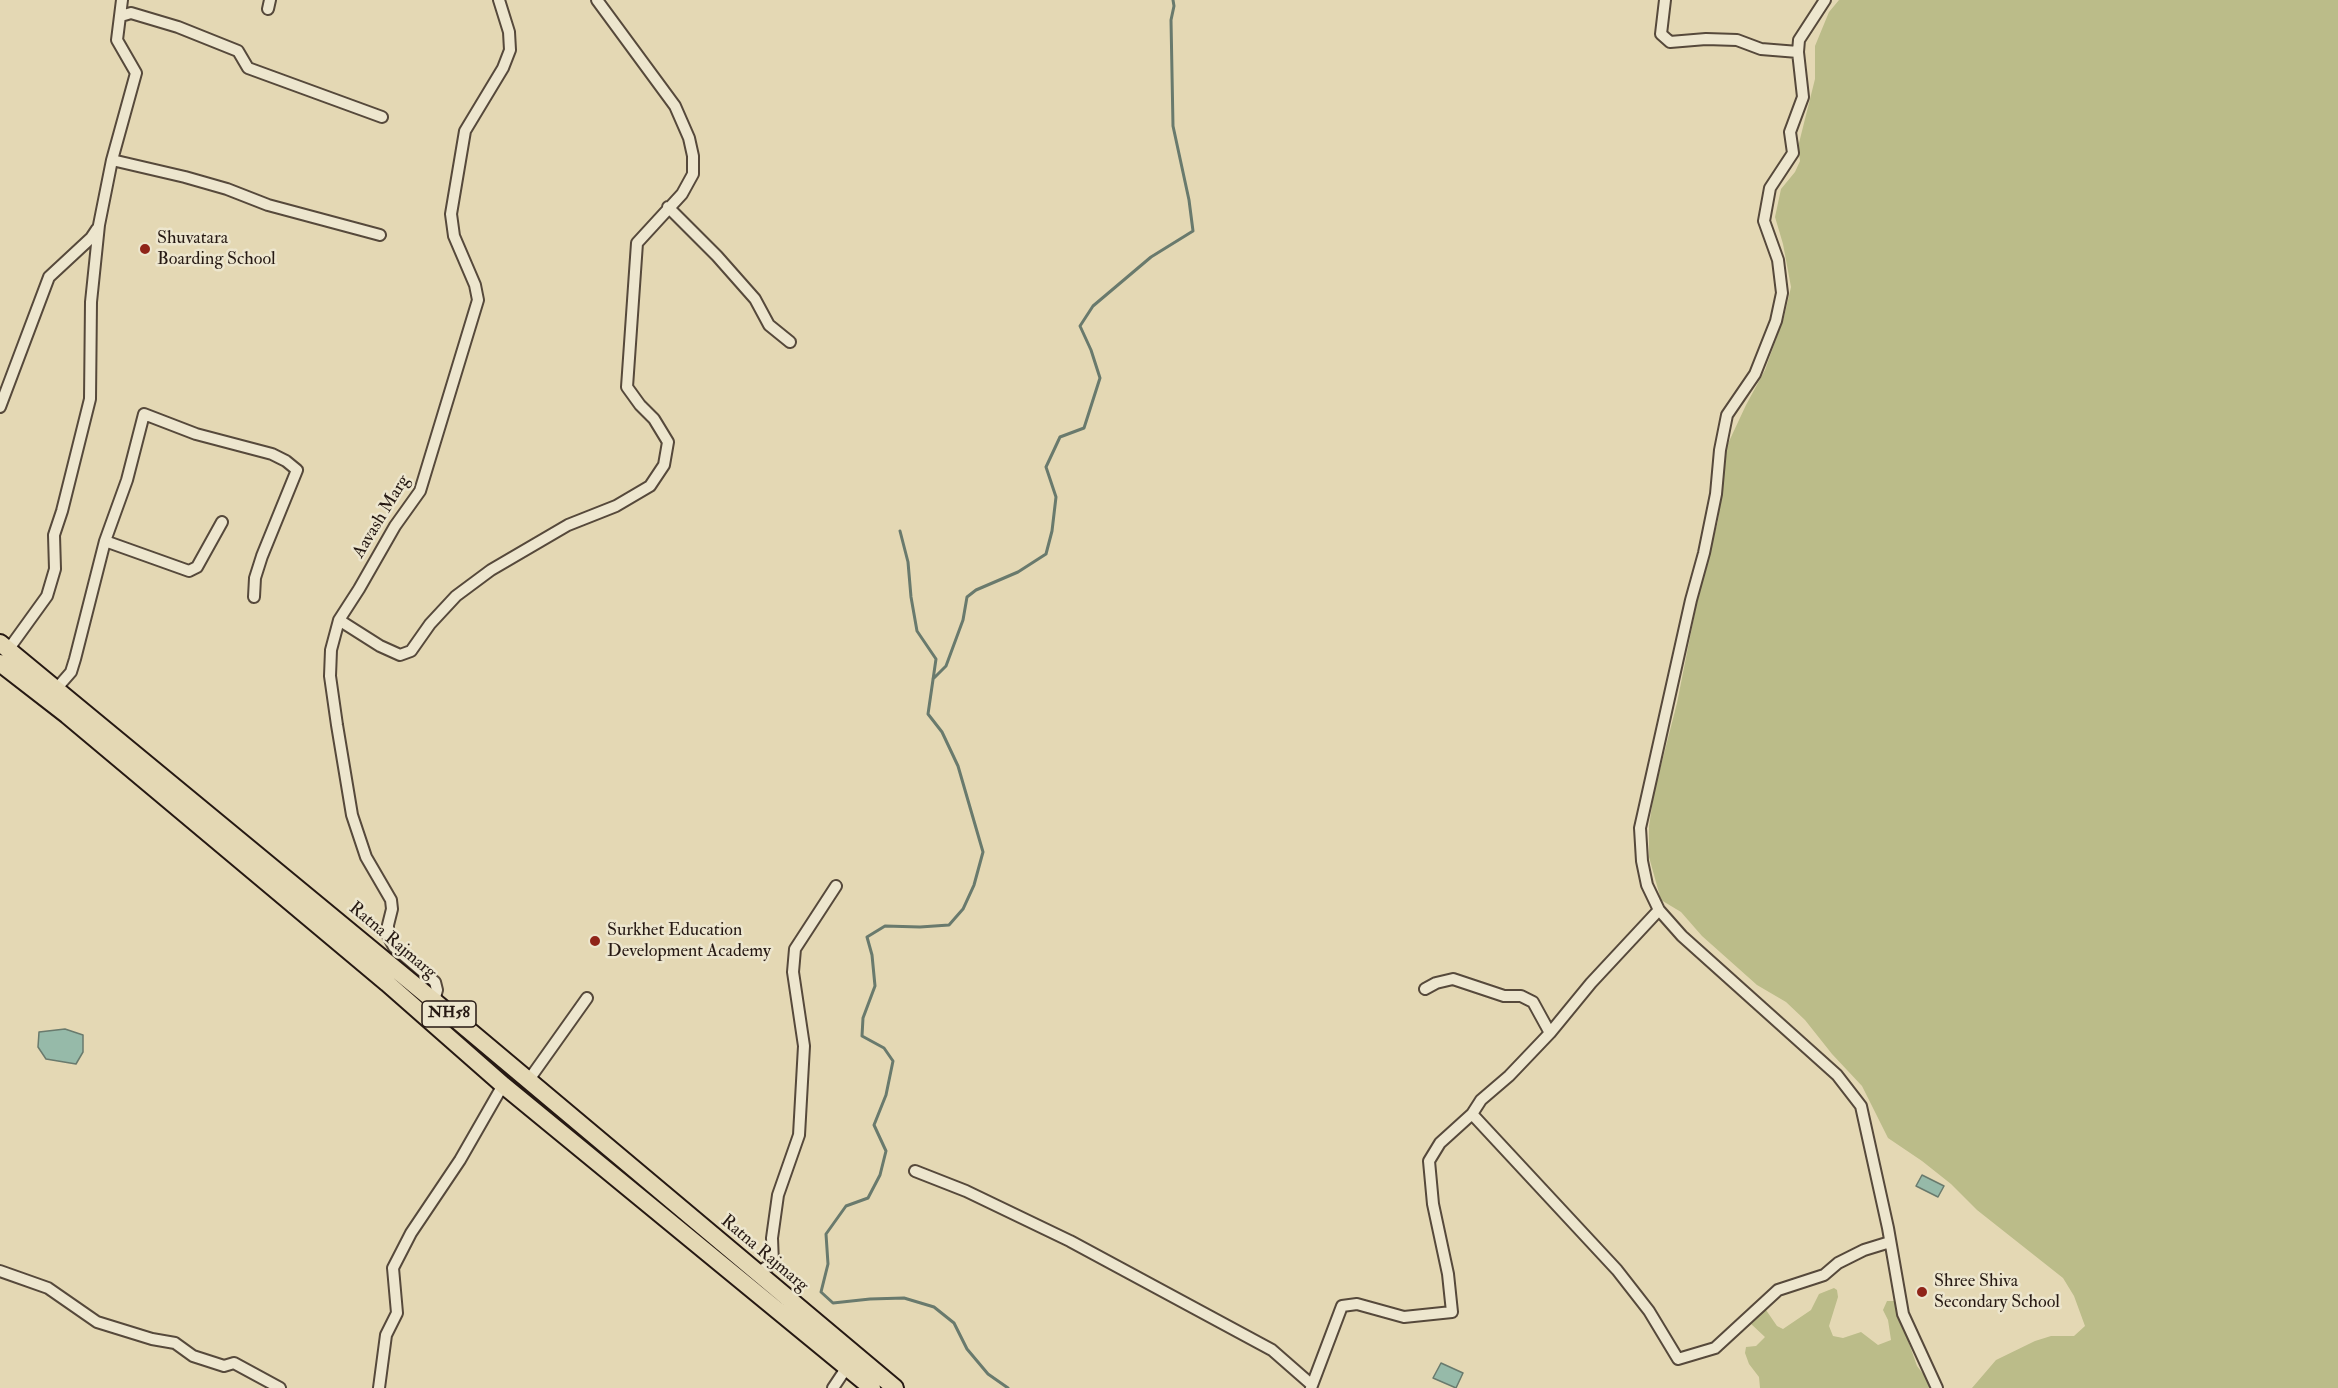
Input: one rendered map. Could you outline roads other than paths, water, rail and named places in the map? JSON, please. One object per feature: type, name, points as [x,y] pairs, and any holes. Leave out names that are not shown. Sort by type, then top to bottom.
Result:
[{"type":"main road","name":"Ratna Rajmarg","points":[[3,652],[57,688],[895,1388]]},
{"type":"main road","name":"Ratna Rajmarg","points":[[3,652],[67,715],[387,983],[503,1085],[872,1388]]},
{"type":"street","points":[[3,652],[47,596],[55,569],[54,535],[65,502],[90,399],[91,302],[99,225],[112,160],[136,73],[117,40],[122,0]]},
{"type":"street","name":"Aavash Marg","points":[[434,1001],[435,982],[394,947],[388,936],[388,925],[393,909],[391,900],[366,857],[352,815],[330,676],[331,650],[339,620],[394,526],[420,491],[478,300],[475,285],[454,236],[451,214],[465,131],[503,68],[510,50],[509,32],[499,0]]},
{"type":"street","points":[[339,620],[380,646],[400,655],[411,651],[430,624],[456,596],[491,570],[567,525],[616,506],[650,486],[664,465],[668,442],[654,419],[627,387],[638,243],[682,194],[693,174],[693,156],[689,138],[675,106],[597,0]]},
{"type":"street","points":[[1665,0],[1661,34],[1670,42],[1706,39],[1737,40],[1761,49],[1798,52]]},
{"type":"street","points":[[1825,0],[1799,40],[1798,52],[1803,97],[1790,132],[1792,153],[1770,188],[1764,222],[1778,260],[1782,293],[1776,321],[1755,374],[1727,415],[1720,450],[1716,494],[1704,553],[1691,600],[1640,828],[1642,861],[1647,885],[1659,910],[1682,936],[1837,1075],[1861,1106],[1903,1314],[1937,1388]]},
{"type":"street","points":[[121,16],[131,14],[178,27],[238,51],[248,68],[382,117]]},
{"type":"street","points":[[112,160],[185,177],[268,205],[380,235]]},
{"type":"street","points":[[668,207],[717,256],[755,299],[769,325],[790,342]]},
{"type":"street","points":[[0,406],[49,277],[91,238],[99,225]]},
{"type":"street","points":[[57,688],[71,672],[105,541],[127,480],[144,414],[196,434],[272,454],[286,460],[297,470],[262,556],[255,578],[254,597]]},
{"type":"street","points":[[105,541],[189,571],[197,567],[222,522]]},
{"type":"street","points":[[757,1273],[773,1263],[772,1238],[777,1195],[799,1135],[804,1046],[793,972],[795,949],[836,885]]},
{"type":"street","points":[[915,1171],[966,1191],[1070,1241],[1272,1350],[1311,1386],[1342,1306],[1357,1304],[1404,1317],[1452,1312],[1448,1274],[1433,1204],[1429,1161],[1440,1143],[1472,1114],[1481,1100],[1509,1076],[1550,1033],[1591,983],[1659,910]]},
{"type":"street","points":[[1425,989],[1436,983],[1453,979],[1504,996],[1521,996],[1533,1002],[1550,1033]]},
{"type":"street","points":[[528,1081],[587,998]]},
{"type":"street","points":[[379,1388],[386,1335],[397,1313],[393,1268],[411,1233],[460,1160],[503,1085]]},
{"type":"street","points":[[1472,1114],[1617,1270],[1649,1311],[1678,1359],[1715,1348],[1778,1290],[1824,1275],[1838,1263],[1864,1250],[1890,1242]]},
{"type":"street","points":[[0,1271],[48,1288],[97,1322],[152,1339],[175,1343],[194,1356],[224,1366],[234,1363],[280,1388]]},
{"type":"street","points":[[832,1388],[847,1367]]},
{"type":"waterway","points":[[933,679],[946,666],[963,620],[967,597],[976,590],[1018,572],[1046,554],[1052,531],[1056,497],[1046,467],[1060,437],[1084,428],[1100,378],[1080,326],[1093,306],[1151,257],[1193,231],[1189,200],[1173,126],[1171,20],[1173,0]]},
{"type":"waterway","points":[[900,531],[908,562],[917,631],[936,659],[928,714],[942,732],[958,766],[983,852],[974,885],[963,909],[949,925],[885,926],[867,937],[872,955],[875,986],[863,1018],[862,1036],[884,1048],[893,1061],[886,1095],[874,1125],[886,1151],[880,1175],[868,1198],[846,1206],[826,1234],[828,1264],[821,1292],[833,1303],[904,1298],[934,1307],[954,1323],[967,1349],[988,1374],[1008,1388]]},
{"type":"place","name":"Shuvatara Boarding School","points":[[145,249]]},
{"type":"place","name":"Surkhet Education Development Academy","points":[[595,941]]},
{"type":"place","name":"Shree Shiva Secondary School","points":[[1922,1292]]}]
